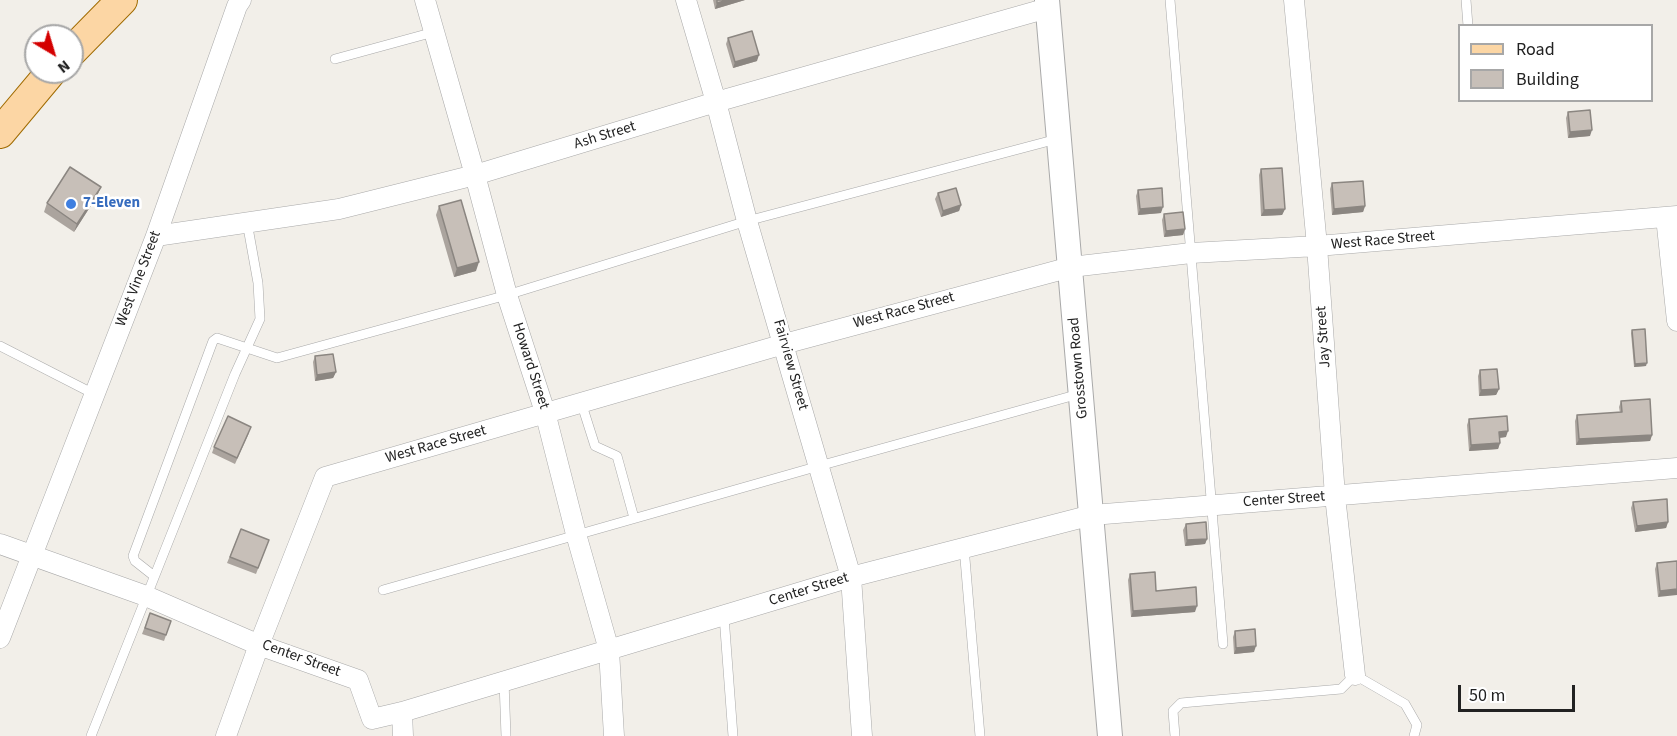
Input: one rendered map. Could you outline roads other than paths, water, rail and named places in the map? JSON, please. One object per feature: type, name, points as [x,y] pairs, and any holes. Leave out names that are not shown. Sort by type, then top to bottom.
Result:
[{"type":"main road","points":[[84,39],[122,0]]},
{"type":"main road","points":[[0,133],[41,84]]},
{"type":"street","name":"West Vine Street","points":[[0,638],[156,236],[241,0]]},
{"type":"street","name":"Howard Street","points":[[424,0],[507,295],[545,412],[609,650],[614,736]]},
{"type":"street","name":"Fairview Street","points":[[686,0],[747,221],[851,577],[862,736]]},
{"type":"street","name":"Jay Street","points":[[1294,0],[1317,246],[1335,496],[1355,675]]},
{"type":"street","name":"Ash Street","points":[[156,236],[339,209],[475,176],[1047,4]]},
{"type":"street","name":"Grosstown Road","points":[[1047,4],[1110,736]]},
{"type":"street","name":"West Race Street","points":[[259,645],[325,477],[784,344],[1071,267],[1191,252],[1317,246],[1672,217]]},
{"type":"street","points":[[1672,217],[1677,321]]},
{"type":"street","name":"Center Street","points":[[0,544],[31,557],[146,596],[259,645],[358,680],[372,719],[402,712],[851,577],[1092,515],[1677,468]]},
{"type":"street","points":[[226,736],[259,645]]},
{"type":"street","points":[[402,712],[403,736]]},
{"type":"lane","points":[[1170,0],[1223,644]]},
{"type":"lane","points":[[1466,0],[1468,24]]},
{"type":"lane","points":[[335,59],[434,32]]},
{"type":"lane","points":[[154,576],[135,561],[133,556],[213,341],[220,337],[277,358],[507,295],[747,221],[1059,139]]},
{"type":"lane","points":[[91,736],[260,319],[258,283],[247,222]]},
{"type":"lane","points":[[0,346],[94,394]]},
{"type":"lane","points":[[383,590],[576,534],[1082,394]]},
{"type":"lane","points":[[581,402],[595,446],[617,456],[634,518]]},
{"type":"lane","points":[[964,547],[980,736]]},
{"type":"lane","points":[[724,616],[733,736]]},
{"type":"lane","points":[[1175,736],[1173,711],[1181,703],[1341,689],[1355,675],[1405,704],[1417,725],[1414,736]]},
{"type":"lane","points":[[504,681],[506,736]]},
{"type":"place","name":"7-Eleven","points":[[71,204]]}]
